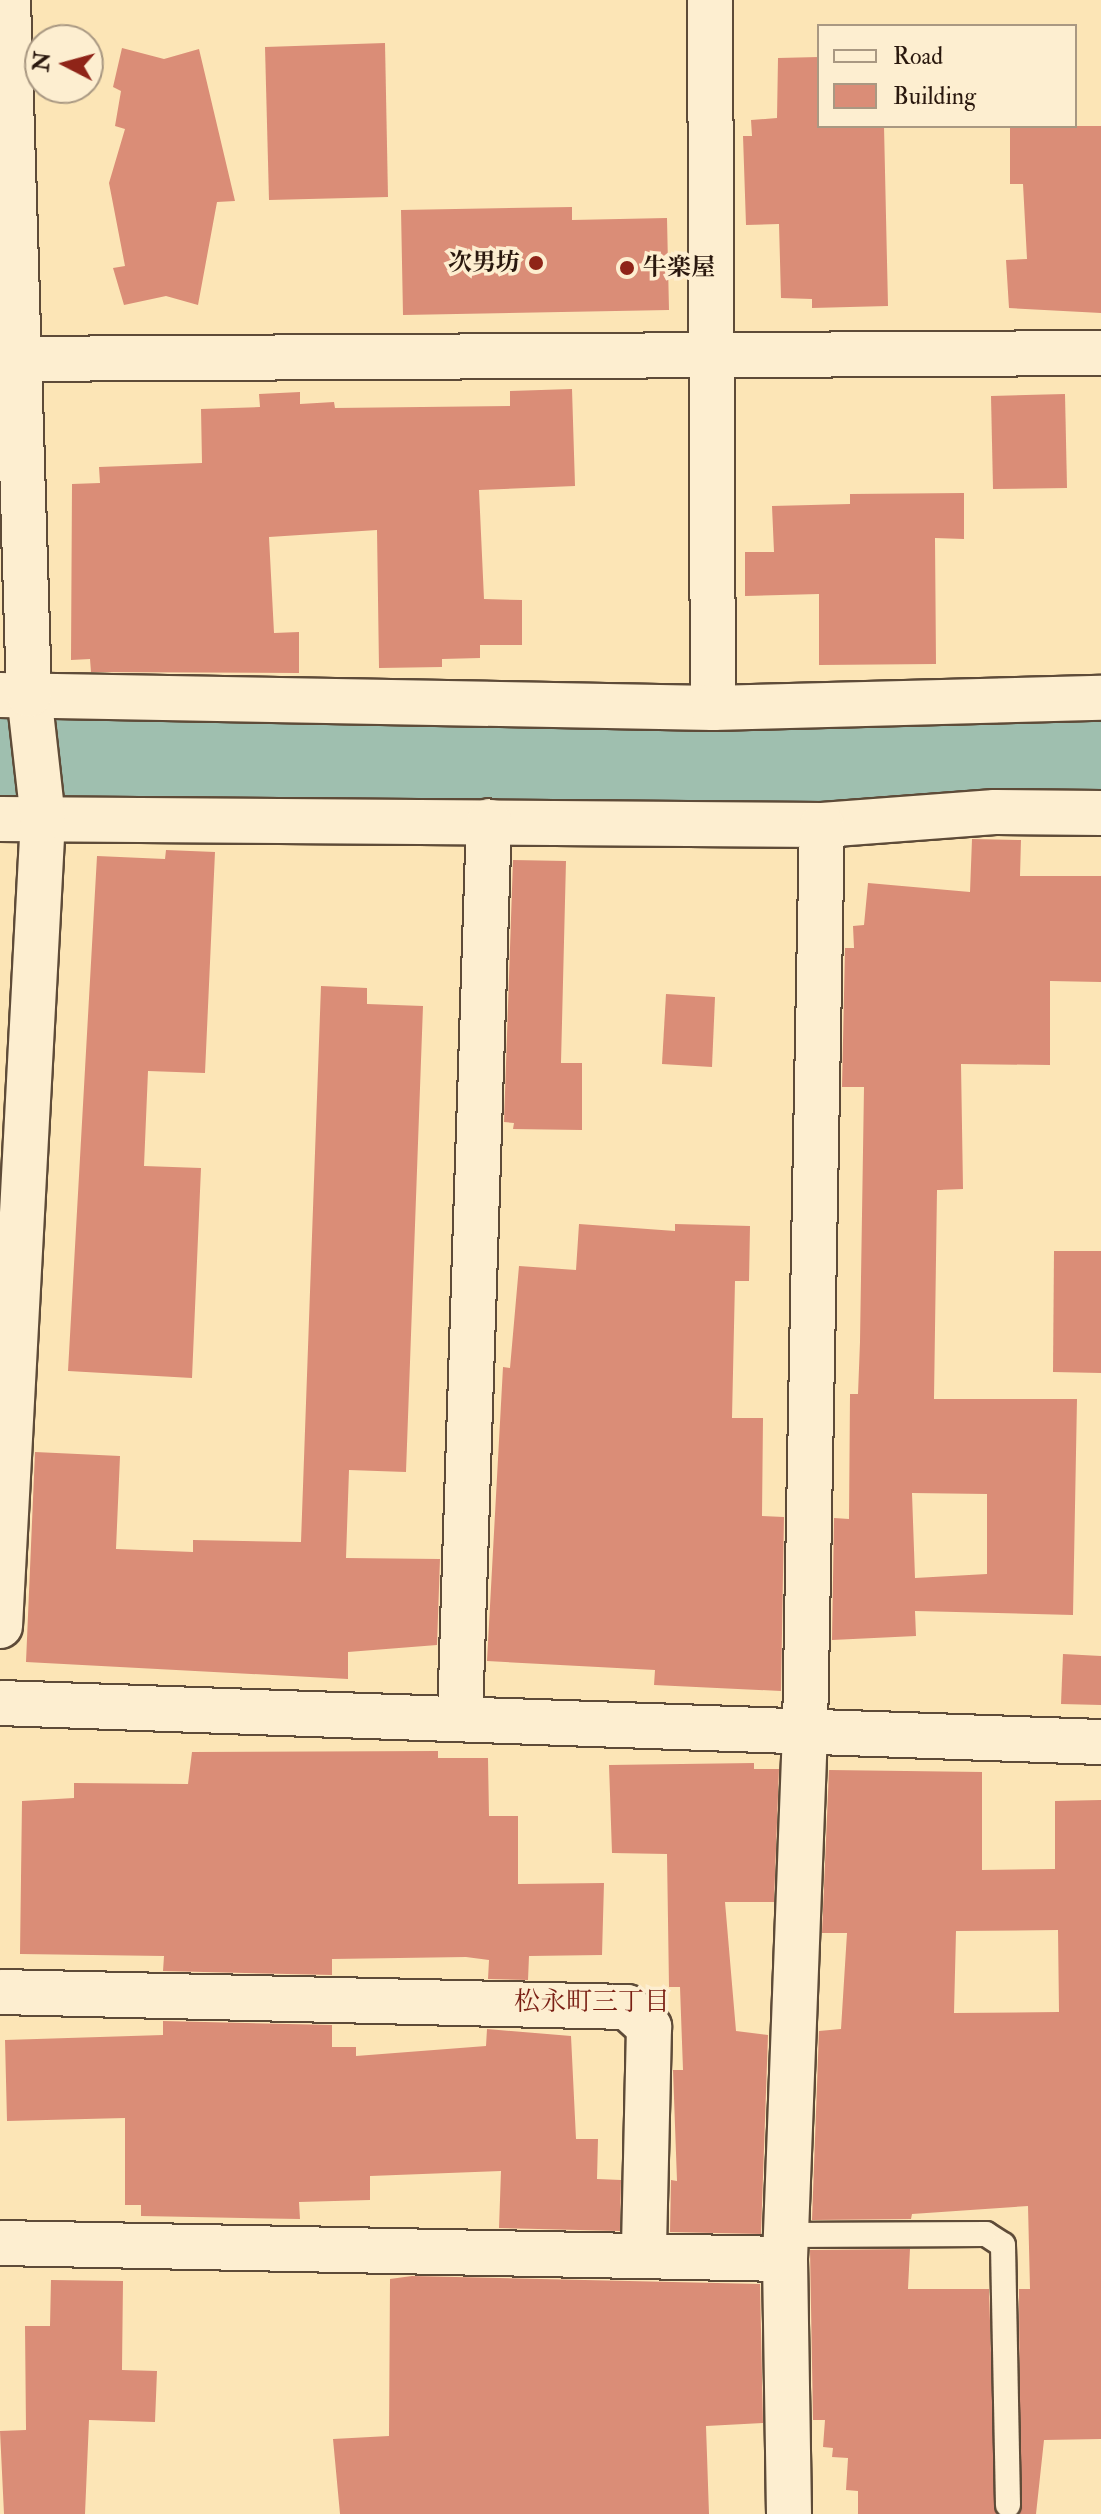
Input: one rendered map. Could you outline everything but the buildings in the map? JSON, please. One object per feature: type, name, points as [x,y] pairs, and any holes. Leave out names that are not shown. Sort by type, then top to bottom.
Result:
[{"type":"street","points":[[0,1626],[14,1212],[43,819],[14,695],[8,0]]},
{"type":"street","points":[[710,0],[713,708]]},
{"type":"street","points":[[12,359],[1101,353]]},
{"type":"street","points":[[14,695],[713,708],[1101,698]]},
{"type":"street","points":[[0,819],[822,825],[995,812],[1101,813]]},
{"type":"street","points":[[460,1717],[489,821]]},
{"type":"street","points":[[789,2514],[786,2247],[805,1731],[822,825]]},
{"type":"street","points":[[0,1703],[1101,1742]]},
{"type":"street","points":[[0,1992],[627,2007],[649,2027],[644,2256]]},
{"type":"street","points":[[0,2243],[644,2256],[786,2247]]},
{"type":"lane","points":[[786,2247],[986,2234],[1003,2245],[1008,2505]]},
{"type":"waterway","points":[[0,762],[1101,758]]},
{"type":"place","name":"次男坊","points":[[536,263]]},
{"type":"place","name":"牛楽屋","points":[[627,268]]},
{"type":"district","name":"松永町三丁目","points":[[592,2003]]}]
